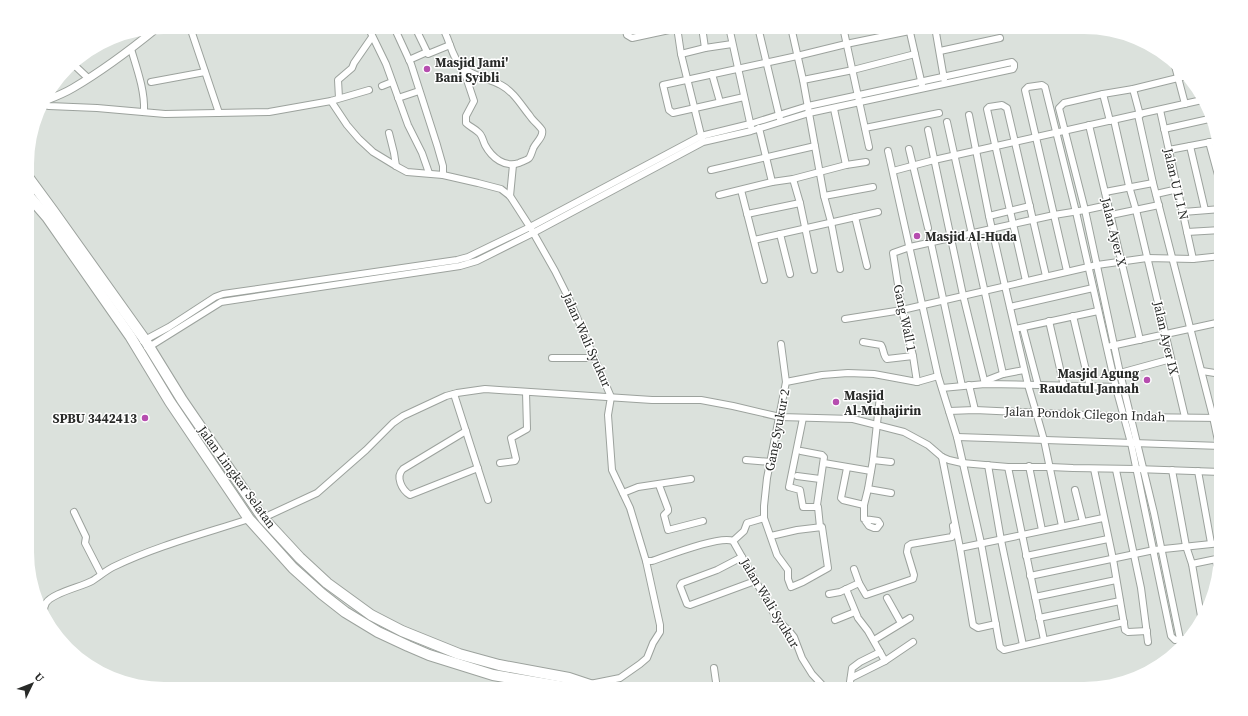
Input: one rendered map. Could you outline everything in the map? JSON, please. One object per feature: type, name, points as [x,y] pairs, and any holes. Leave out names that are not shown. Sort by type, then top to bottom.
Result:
[{"type":"highway","name":"Jalan Lingkar Selatan","points":[[34,186],[54,211],[142,345],[174,408],[249,519],[293,568],[322,594],[346,612],[378,632],[433,656],[493,675],[534,682]]},
{"type":"highway","name":"Jalan Lingkar Selatan","points":[[34,202],[182,400],[263,518],[300,558],[327,583],[371,614],[402,631],[460,654],[499,665],[569,678],[582,682]]},
{"type":"street","points":[[192,34],[219,113]]},
{"type":"street","points":[[371,34],[386,64],[408,125],[422,153],[429,173]]},
{"type":"street","points":[[397,34],[409,60],[437,145],[443,166],[443,175]]},
{"type":"street","points":[[418,34],[427,53]]},
{"type":"street","points":[[445,34],[452,52],[463,68],[474,101],[466,116],[466,123],[480,133],[488,150],[500,161],[513,165],[528,159],[532,156],[533,148],[542,133],[541,129],[523,105],[506,88],[463,68]]},
{"type":"street","points":[[627,34],[632,38],[642,34]]},
{"type":"street","points":[[680,34],[681,54],[703,142]]},
{"type":"street","points":[[703,34],[705,48]]},
{"type":"street","points":[[730,34],[751,127]]},
{"type":"street","points":[[760,34],[780,122]]},
{"type":"street","points":[[792,34],[803,80],[824,196],[831,222],[840,269]]},
{"type":"street","points":[[844,34],[853,70],[869,147]]},
{"type":"street","points":[[744,97],[672,113],[669,110],[663,86],[664,84],[797,56],[888,34]]},
{"type":"street","points":[[910,34],[923,88]]},
{"type":"street","points":[[936,34],[945,83]]},
{"type":"street","points":[[52,98],[72,89],[131,49],[148,35]]},
{"type":"street","points":[[339,98],[339,79],[352,68],[372,37]]},
{"type":"street","points":[[940,51],[1000,38]]},
{"type":"street","points":[[681,54],[705,48],[732,44]]},
{"type":"street","points":[[409,60],[450,45]]},
{"type":"street","points":[[131,49],[142,90],[144,111]]},
{"type":"street","points":[[803,80],[853,70],[915,54]]},
{"type":"street","points":[[142,345],[215,297],[223,294],[457,260],[477,253],[532,230],[703,142],[751,127],[778,115],[808,110],[834,108],[859,103],[1013,69],[1014,64],[1012,62],[858,96],[808,110],[780,122],[759,128],[751,127],[701,136],[669,152],[532,230]]},
{"type":"street","points":[[77,67],[88,78]]},
{"type":"street","points":[[151,82],[205,72]]},
{"type":"street","points":[[1177,73],[1185,104]]},
{"type":"street","points":[[712,74],[720,102]]},
{"type":"street","points":[[1180,640],[1162,549],[1138,443],[1123,387],[1085,210],[1059,111],[1060,106],[1064,103],[1181,77]]},
{"type":"street","points":[[382,86],[392,82]]},
{"type":"street","points":[[1068,271],[1025,89],[1042,85],[1044,86],[1052,114],[1116,388],[1131,443],[1171,636],[1180,640]]},
{"type":"street","points":[[1133,88],[1153,183],[1214,417]]},
{"type":"street","points":[[48,104],[64,107],[144,111],[165,114],[219,113],[280,110],[331,101],[369,90]]},
{"type":"street","points":[[398,98],[419,90]]},
{"type":"street","name":"Jalan Ayer IX","points":[[1103,94],[1112,121],[1136,210],[1185,417]]},
{"type":"street","points":[[331,101],[347,125],[359,139],[373,152],[407,172],[443,175],[496,188],[504,191],[510,196]]},
{"type":"street","points":[[893,171],[934,160],[1198,101]]},
{"type":"street","points":[[1026,281],[987,109],[989,107],[1002,105],[1006,107],[1034,220],[1046,276]]},
{"type":"street","points":[[834,108],[846,165]]},
{"type":"street","name":"Jalan U L I N","points":[[1160,110],[1193,259]]},
{"type":"street","points":[[1052,114],[1059,111]]},
{"type":"street","points":[[865,128],[940,113]]},
{"type":"street","points":[[969,115],[989,216],[1024,370],[1044,440],[1062,526]]},
{"type":"street","points":[[1164,129],[1206,120]]},
{"type":"street","points":[[947,122],[1003,374]]},
{"type":"street","name":"Jalan Ayer X","points":[[1089,125],[1140,340]]},
{"type":"street","points":[[759,128],[772,182]]},
{"type":"street","points":[[928,130],[963,295],[985,382]]},
{"type":"street","points":[[389,133],[396,166]]},
{"type":"street","points":[[1169,150],[1212,141]]},
{"type":"street","points":[[711,170],[815,146]]},
{"type":"street","points":[[1190,146],[1205,210]]},
{"type":"street","points":[[909,149],[928,228]]},
{"type":"street","points":[[888,151],[938,376],[957,437],[980,543],[1000,647],[1004,650],[1124,622]]},
{"type":"street","points":[[669,152],[673,158]]},
{"type":"street","points":[[719,195],[772,182],[793,179],[846,165],[866,162]]},
{"type":"street","points":[[510,196],[513,165]]},
{"type":"street","points":[[793,179],[806,228],[814,270]]},
{"type":"street","points":[[1105,192],[1129,186],[1153,183]]},
{"type":"street","points":[[824,196],[873,187]]},
{"type":"street","points":[[1156,194],[1178,189]]},
{"type":"street","points":[[741,190],[764,280]]},
{"type":"street","name":"Jalan Wali Syukur","points":[[510,196],[532,230],[561,283],[611,397],[608,415],[612,470],[635,522],[646,561],[660,625],[660,632],[653,643],[647,658],[630,672],[620,678],[608,682]]},
{"type":"street","points":[[747,214],[800,203]]},
{"type":"street","points":[[910,247],[1054,215],[1108,205]]},
{"type":"street","points":[[1111,215],[1159,205]]},
{"type":"street","points":[[989,216],[1030,206]]},
{"type":"street","points":[[1183,212],[1214,209]]},
{"type":"street","points":[[754,240],[878,212]]},
{"type":"street","points":[[855,216],[867,266]]},
{"type":"street","points":[[1188,232],[1214,230]]},
{"type":"street","points":[[780,234],[790,274]]},
{"type":"street","points":[[931,242],[966,385],[975,410]]},
{"type":"street","name":"Gang Wall 1","points":[[910,247],[894,252],[892,255],[917,382]]},
{"type":"street","points":[[845,319],[922,306],[1088,266],[1147,258],[1193,259],[1214,257]]},
{"type":"street","points":[[1010,307],[1093,288]]},
{"type":"street","points":[[1015,329],[1098,311]]},
{"type":"street","points":[[1073,316],[1090,387]]},
{"type":"street","points":[[1049,321],[1064,386]]},
{"type":"street","points":[[1107,347],[1214,323]]},
{"type":"street","points":[[1023,328],[1038,384]]},
{"type":"street","points":[[863,342],[880,345],[884,356],[887,359],[913,356]]},
{"type":"street","points":[[781,344],[786,382]]},
{"type":"street","points":[[552,358],[594,358]]},
{"type":"street","points":[[1120,373],[1171,359]]},
{"type":"street","points":[[985,382],[1003,374],[1024,370]]},
{"type":"street","points":[[1202,371],[1214,373]]},
{"type":"street","name":"Gang Syukur 2","points":[[820,527],[823,528],[828,568],[791,587],[788,579],[788,570],[778,556],[764,518],[765,488],[786,382],[822,375],[848,373],[874,374],[917,382],[938,376]]},
{"type":"street","points":[[942,388],[985,382],[1028,385],[1038,384],[1116,388],[1123,387]]},
{"type":"street","points":[[263,518],[317,493],[366,450],[393,423],[403,416],[454,394],[485,389],[652,400],[711,401],[780,417],[853,419],[904,432],[928,445],[942,457],[962,463],[1008,467],[1050,466],[1116,470],[1136,469],[1214,472]]},
{"type":"street","points":[[500,463],[515,461],[516,459],[511,438],[527,430],[526,392]]},
{"type":"street","points":[[454,394],[488,500]]},
{"type":"street","points":[[864,519],[864,505],[878,426],[880,396]]},
{"type":"street","name":"Jalan Pondok Cilegon Indah","points":[[949,411],[975,410],[1036,412],[1131,417],[1214,417]]},
{"type":"street","points":[[771,536],[797,530],[820,527],[818,507],[803,507],[800,490],[788,487],[803,418]]},
{"type":"street","points":[[466,430],[403,469],[399,473],[400,480],[406,492],[410,495],[478,468]]},
{"type":"street","points":[[957,437],[1214,445]]},
{"type":"street","points":[[801,451],[822,455],[824,457],[817,505]]},
{"type":"street","points":[[942,457],[973,624],[978,628],[996,624]]},
{"type":"street","points":[[746,460],[771,462]]},
{"type":"street","points":[[873,460],[891,462]]},
{"type":"street","points":[[824,463],[871,471]]},
{"type":"street","points":[[988,465],[1001,540],[1023,646]]},
{"type":"street","points":[[1029,466],[1042,530]]},
{"type":"street","points":[[1008,467],[1044,640]]},
{"type":"street","points":[[847,468],[840,498],[864,505]]},
{"type":"street","points":[[1094,469],[1103,518],[1113,559],[1125,630],[1128,632],[1147,631]]},
{"type":"street","points":[[1116,470],[1141,588],[1148,642]]},
{"type":"street","points":[[1172,470],[1186,546],[1192,564],[1200,611]]},
{"type":"street","points":[[1030,576],[1154,550],[1211,543],[1198,471]]},
{"type":"street","points":[[797,476],[820,479]]},
{"type":"street","points":[[623,493],[638,487],[691,479]]},
{"type":"street","points":[[659,485],[668,509],[664,515],[668,530],[703,521]]},
{"type":"street","points":[[868,489],[891,493]]},
{"type":"street","points":[[1075,490],[1083,522]]},
{"type":"street","points":[[854,569],[859,583],[866,595],[913,579],[914,575],[907,552],[908,546],[952,537],[954,532],[953,510]]},
{"type":"street","points":[[74,512],[86,537],[86,543],[101,574]]},
{"type":"street","points":[[646,561],[652,561],[724,539],[733,541],[744,531],[747,523],[764,518]]},
{"type":"street","points":[[960,548],[1103,518]]},
{"type":"street","points":[[45,604],[55,596],[92,581],[110,568],[131,559],[186,539],[249,519]]},
{"type":"street","points":[[1026,556],[1108,539]]},
{"type":"street","name":"Jalan Wali Syukur","points":[[733,541],[777,619],[794,637],[802,658],[812,674],[819,682]]},
{"type":"street","points":[[742,557],[717,570],[682,583],[680,586],[687,604],[690,605],[755,581]]},
{"type":"street","points":[[1192,564],[1214,560]]},
{"type":"street","points":[[1035,597],[1116,580]]},
{"type":"street","points":[[829,594],[859,583]]},
{"type":"street","points":[[846,589],[858,618],[874,640],[885,661]]},
{"type":"street","points":[[887,598],[901,623]]},
{"type":"street","points":[[1039,618],[1120,601]]},
{"type":"street","points":[[835,620],[855,612]]},
{"type":"street","points":[[874,640],[910,618]]},
{"type":"street","points":[[852,678],[885,661],[912,642]]},
{"type":"street","points":[[851,682],[852,668],[856,664],[880,652]]},
{"type":"street","points":[[714,668],[716,682]]},
{"type":"place","name":"Masjid Jami' Bani Syibli","points":[[427,69]]},
{"type":"place","name":"Masjid Al-Huda","points":[[917,236]]},
{"type":"place","name":"Masjid Agung Raudatul Jannah","points":[[1147,380]]},
{"type":"place","name":"Masjid Al-Muhajirin","points":[[836,402]]},
{"type":"place","name":"SPBU 3442413","points":[[145,418]]}]
